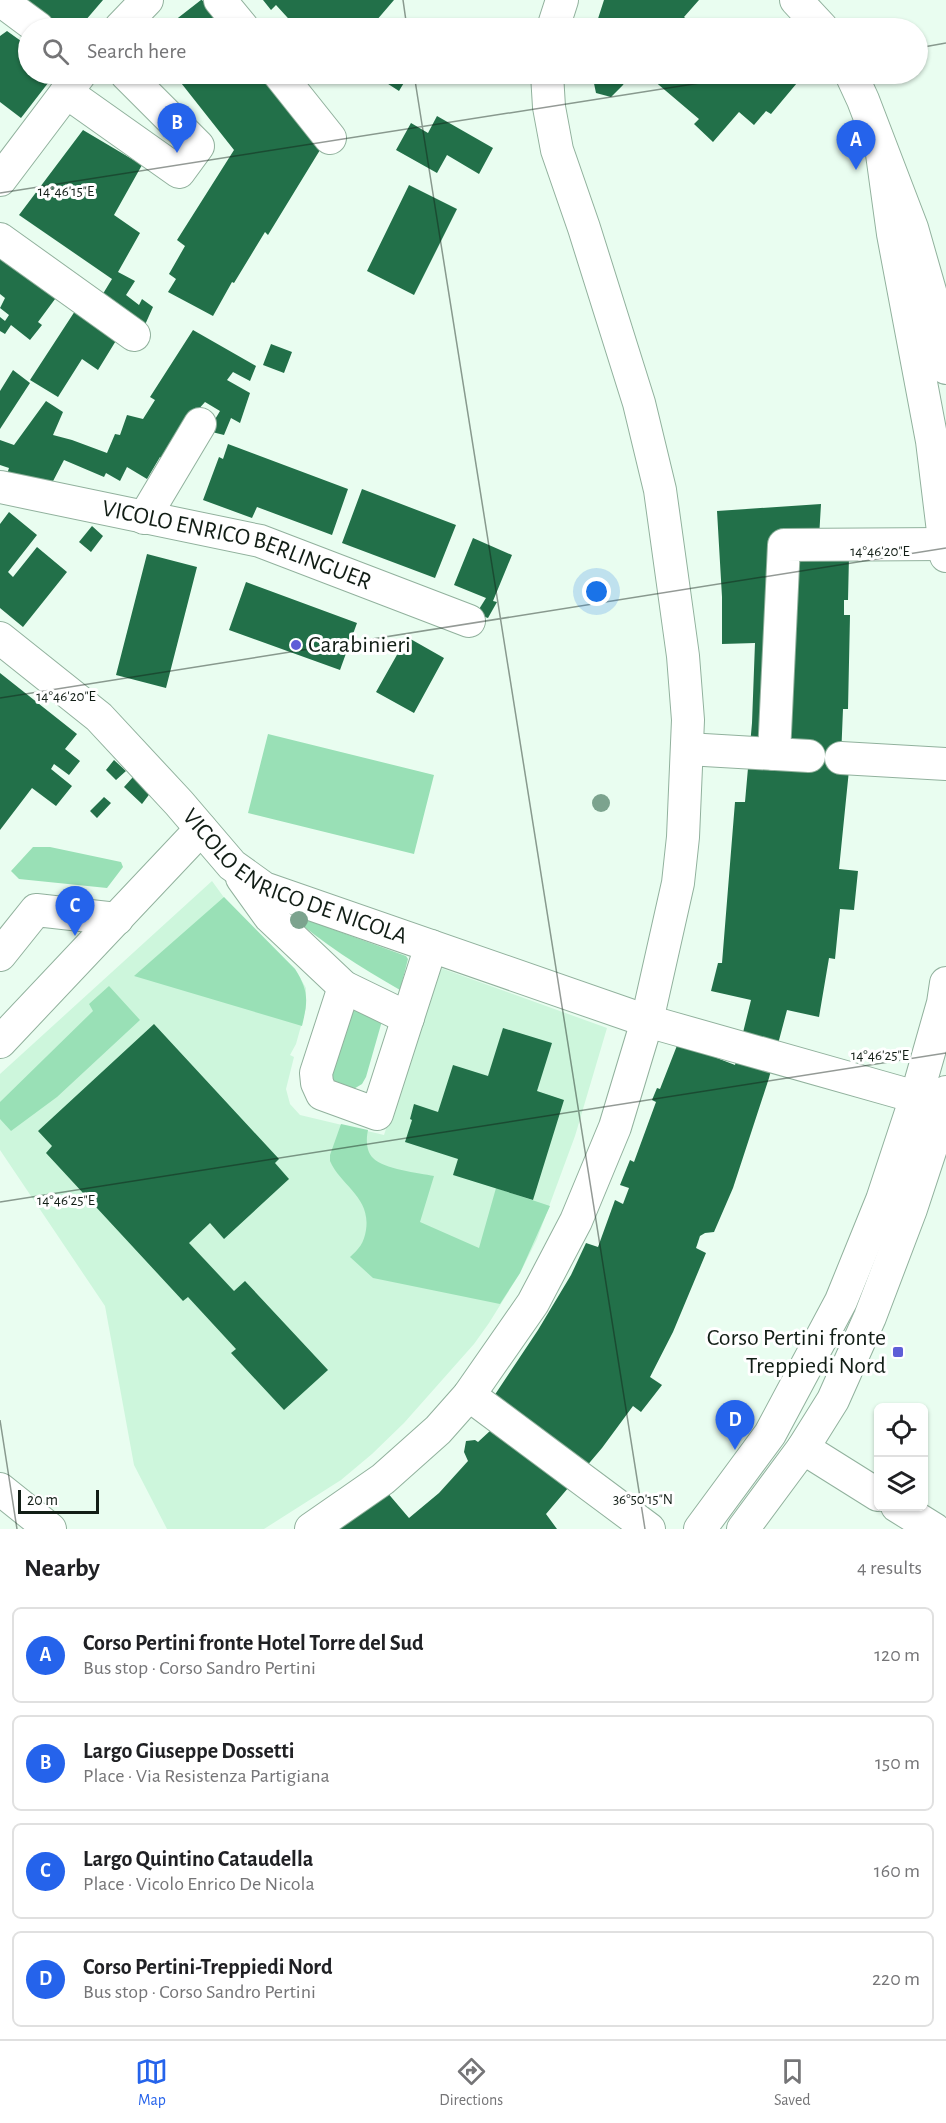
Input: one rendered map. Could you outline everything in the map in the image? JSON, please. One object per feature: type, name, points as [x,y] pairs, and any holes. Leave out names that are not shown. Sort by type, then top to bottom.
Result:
[{"type":"street","points":[[130,18],[147,0]]},
{"type":"street","points":[[220,0],[235,18]]},
{"type":"street","points":[[556,18],[562,0]]},
{"type":"street","points":[[796,0],[813,18]]},
{"type":"street","points":[[0,180],[72,84]]},
{"type":"street","points":[[74,84],[179,172],[198,146],[136,84]]},
{"type":"street","points":[[287,84],[330,138]]},
{"type":"street","points":[[311,1529],[383,1479],[438,1430],[469,1395],[533,1303],[576,1221],[615,1127],[647,1021],[678,883],[683,837],[688,720],[683,656],[660,490],[639,403],[557,150],[549,107],[548,84]]},
{"type":"street","points":[[855,84],[912,228],[932,298],[946,368]]},
{"type":"street","points":[[774,754],[784,545],[945,550],[932,441],[893,234],[882,154]]},
{"type":"street","points":[[0,239],[134,335]]},
{"type":"street","points":[[144,518],[200,424]]},
{"type":"street","name":"VICOLO ENRICO BERLINGUER","points":[[0,487],[260,541],[469,621]]},
{"type":"street","name":"VICOLO ENRICO DE NICOLA","points":[[0,638],[99,717],[232,866],[264,888],[647,1021],[931,1094]]},
{"type":"street","points":[[687,749],[809,756]]},
{"type":"street","points":[[841,758],[946,764]]},
{"type":"street","points":[[0,1042],[201,829]]},
{"type":"street","points":[[232,866],[270,917],[344,987],[408,1018]]},
{"type":"street","points":[[0,955],[36,910],[117,919]]},
{"type":"street","points":[[344,987],[316,1073],[317,1083],[322,1094],[377,1114],[431,946]]},
{"type":"street","points":[[743,1529],[803,1448],[833,1400],[870,1317],[912,1209],[935,1136],[931,1094],[946,983]]},
{"type":"street","points":[[700,1529],[770,1434],[841,1300],[882,1200],[931,1094]]},
{"type":"street","points":[[469,1395],[649,1529]]},
{"type":"street","points":[[803,1448],[874,1492]]},
{"type":"street","points":[[0,1489],[50,1529]]},
{"type":"street","points":[[905,1511],[934,1529]]},
{"type":"shaded area","points":[[212,881],[228,903],[295,969],[306,988],[306,1008],[296,1044],[290,1055],[294,1057],[286,1089],[290,1104],[300,1115],[384,1135],[438,967],[607,1028],[575,1136],[537,1239],[520,1273],[489,1323],[474,1344],[404,1423],[372,1454],[341,1480],[264,1529],[167,1529],[134,1465],[105,1306],[0,1150],[0,1074]]},
{"type":"green space","points":[[268,734],[434,775],[414,854],[248,813]]},
{"type":"green space","points":[[33,847],[50,847],[121,862],[123,867],[107,888],[19,879],[11,871]]},
{"type":"green space","points":[[224,897],[295,969],[306,996],[302,1026],[134,976]]},
{"type":"green space","points":[[288,913],[406,956],[408,959],[400,990],[342,954]]},
{"type":"green space","points":[[109,986],[140,1020],[57,1097],[11,1131],[0,1119],[0,1102],[93,1011],[89,1004]]},
{"type":"green space","points":[[353,1007],[382,1021],[366,1077],[362,1084],[352,1090],[327,1079]]},
{"type":"green space","points":[[341,1124],[368,1130],[368,1148],[378,1162],[402,1170],[434,1176],[420,1222],[479,1248],[496,1188],[550,1206],[520,1273],[500,1304],[373,1278],[350,1257],[362,1242],[366,1230],[366,1219],[360,1200],[330,1161]]},
{"type":"building","points":[[26,0],[103,0],[88,18],[48,18]]},
{"type":"building","points":[[201,0],[217,18],[178,18]]},
{"type":"building","points":[[263,0],[394,0],[379,18],[288,18],[276,5],[271,10]]},
{"type":"building","points":[[604,0],[699,0],[685,18],[598,18]]},
{"type":"building","points":[[7,31],[18,39],[18,84],[47,84],[21,118],[0,102],[0,36]]},
{"type":"building","points":[[182,84],[268,84],[320,150],[268,235],[265,232],[234,283],[232,282],[213,316],[168,292],[176,279],[169,274],[185,246],[177,240],[234,150]]},
{"type":"building","points":[[388,84],[403,84],[399,91]]},
{"type":"building","points":[[594,84],[624,84],[611,97],[596,93]]},
{"type":"building","points":[[658,84],[796,84],[771,114],[766,111],[754,125],[739,112],[713,142],[694,124],[699,119]]},
{"type":"building","points":[[437,116],[493,148],[479,174],[447,155],[437,173],[396,150],[411,123],[428,133]]},
{"type":"building","points":[[83,130],[142,165],[114,215],[140,233],[118,272],[135,281],[126,295],[139,305],[142,299],[153,307],[144,327],[101,297],[112,279],[19,215]]},
{"type":"building","points":[[409,185],[457,209],[414,295],[367,271]]},
{"type":"building","points":[[0,252],[58,295],[38,322],[42,325],[30,340],[11,325],[5,334],[0,331],[0,317],[5,321],[9,315],[0,308],[5,298],[0,294]]},
{"type":"building","points":[[75,311],[117,339],[98,370],[82,359],[58,397],[30,380]]},
{"type":"building","points":[[193,330],[256,366],[250,381],[233,372],[227,380],[250,393],[240,423],[231,418],[224,435],[208,431],[220,411],[205,402],[187,422],[165,461],[160,457],[147,479],[127,467],[120,481],[106,473],[104,477],[64,460],[51,485],[7,474],[9,468],[0,465],[0,440],[14,445],[46,401],[63,412],[53,435],[107,453],[115,434],[120,435],[127,415],[143,419],[155,400],[150,397]]},
{"type":"building","points":[[271,344],[292,352],[284,373],[263,365]]},
{"type":"building","points":[[13,370],[30,383],[0,429],[0,391]]},
{"type":"building","points":[[228,444],[348,489],[332,535],[257,507],[252,518],[203,500],[219,457],[223,459]]},
{"type":"building","points":[[362,489],[456,525],[435,578],[342,543]]},
{"type":"building","points":[[821,504],[818,555],[849,556],[848,600],[844,600],[844,615],[850,615],[848,709],[843,709],[841,758],[849,770],[839,869],[858,871],[854,910],[840,909],[835,959],[829,958],[819,1017],[787,1010],[769,1078],[733,1188],[714,1232],[700,1236],[696,1248],[706,1253],[673,1332],[650,1377],[662,1385],[641,1412],[633,1406],[602,1448],[546,1514],[557,1529],[335,1529],[386,1491],[409,1518],[439,1493],[468,1461],[464,1452],[466,1441],[478,1442],[491,1430],[492,1399],[538,1330],[571,1275],[586,1243],[598,1247],[615,1200],[623,1204],[629,1188],[620,1185],[630,1160],[634,1162],[656,1102],[652,1100],[657,1088],[660,1089],[678,1043],[735,1065],[751,1000],[711,991],[718,963],[722,963],[735,802],[745,802],[752,723],[755,643],[722,644],[717,511]]},
{"type":"building","points":[[9,512],[37,535],[8,572],[13,577],[37,547],[67,572],[23,627],[0,608],[0,524]]},
{"type":"building","points":[[92,526],[103,536],[91,552],[79,542]]},
{"type":"building","points":[[473,538],[512,555],[493,601],[497,602],[488,618],[476,614],[486,598],[454,585]]},
{"type":"building","points":[[147,554],[197,567],[166,688],[116,675]]},
{"type":"building","points":[[246,582],[357,623],[340,670],[229,630]]},
{"type":"building","points":[[407,637],[444,658],[414,713],[376,692]]},
{"type":"building","points":[[0,673],[77,734],[65,749],[80,761],[69,775],[54,764],[51,769],[72,786],[56,806],[32,788],[0,830]]},
{"type":"building","points":[[114,760],[126,771],[116,780],[106,770]]},
{"type":"building","points":[[133,777],[151,792],[142,804],[124,787]]},
{"type":"building","points":[[104,797],[111,803],[97,818],[90,811]]},
{"type":"building","points":[[154,1024],[279,1159],[275,1163],[289,1179],[224,1239],[210,1223],[189,1243],[234,1291],[245,1281],[328,1370],[284,1410],[231,1353],[236,1349],[188,1297],[183,1301],[46,1153],[52,1146],[38,1131]]},
{"type":"building","points":[[503,1028],[552,1043],[537,1091],[564,1100],[533,1200],[453,1175],[458,1159],[405,1142],[414,1104],[438,1112],[453,1065],[488,1076]]},
{"type":"place","name":"Largo Giuseppe Dossetti","points":[[177,153]]},
{"type":"place","name":"Corso Pertini fronte Hotel Torre del Sud","points":[[856,170]]},
{"type":"place","name":"Carabinieri","points":[[296,645]]},
{"type":"place","name":"Largo Quintino Cataudella","points":[[75,936]]},
{"type":"place","name":"Corso Pertini fronte Treppiedi Nord","points":[[898,1352]]},
{"type":"place","name":"Corso Pertini-Treppiedi Nord","points":[[735,1450]]}]
